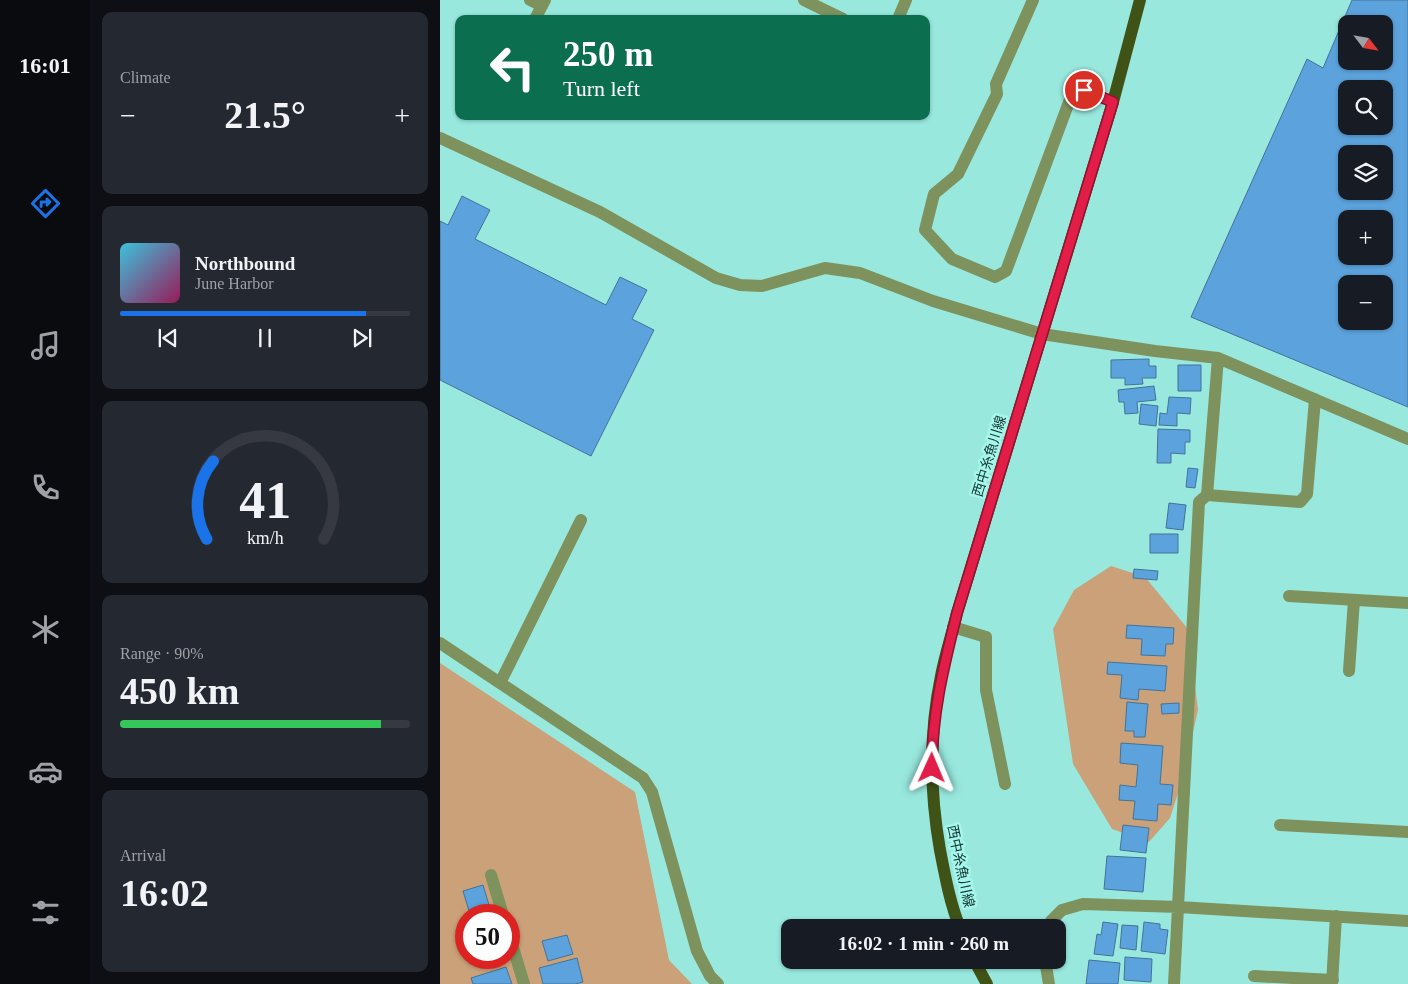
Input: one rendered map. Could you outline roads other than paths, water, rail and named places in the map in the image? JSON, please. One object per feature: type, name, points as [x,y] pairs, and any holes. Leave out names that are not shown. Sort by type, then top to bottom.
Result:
[{"type":"main road","name":"西中糸魚川線","points":[[957,919],[944,876],[936,830],[932,786],[935,713],[941,677],[953,627],[1113,102],[1140,0]]},
{"type":"main road","points":[[979,969],[987,984]]},
{"type":"street","points":[[530,0],[544,3],[537,15]]},
{"type":"street","points":[[804,0],[836,15]]},
{"type":"street","points":[[900,15],[906,0]]},
{"type":"street","points":[[1029,2],[996,84],[997,94],[958,174],[934,194],[925,230],[952,259],[995,277],[1006,271],[1072,94],[1084,90],[1113,102]]},
{"type":"street","points":[[440,138],[600,212],[716,278],[740,285],[762,286],[825,268],[860,273],[933,301],[1042,334],[1155,351],[1218,358],[1408,439]]},
{"type":"street","points":[[1174,984],[1199,502],[1207,495],[1218,358]]},
{"type":"street","points":[[1207,495],[1300,502],[1307,494],[1315,399]]},
{"type":"street","points":[[500,683],[581,520]]},
{"type":"street","points":[[1289,596],[1408,603]]},
{"type":"street","points":[[1349,671],[1354,600]]},
{"type":"street","points":[[953,627],[986,637],[986,690],[1005,784]]},
{"type":"street","points":[[440,643],[643,778],[652,792],[697,951],[710,976],[718,984]]},
{"type":"street","points":[[1280,825],[1408,832]]},
{"type":"street","points":[[491,875],[500,904]]},
{"type":"street","points":[[1054,919],[1062,910],[1083,904],[1179,907],[1408,921]]},
{"type":"street","points":[[1254,976],[1332,982],[1336,916]]},
{"type":"street","points":[[520,969],[524,984]]},
{"type":"street","points":[[1046,969],[1049,984]]}]
